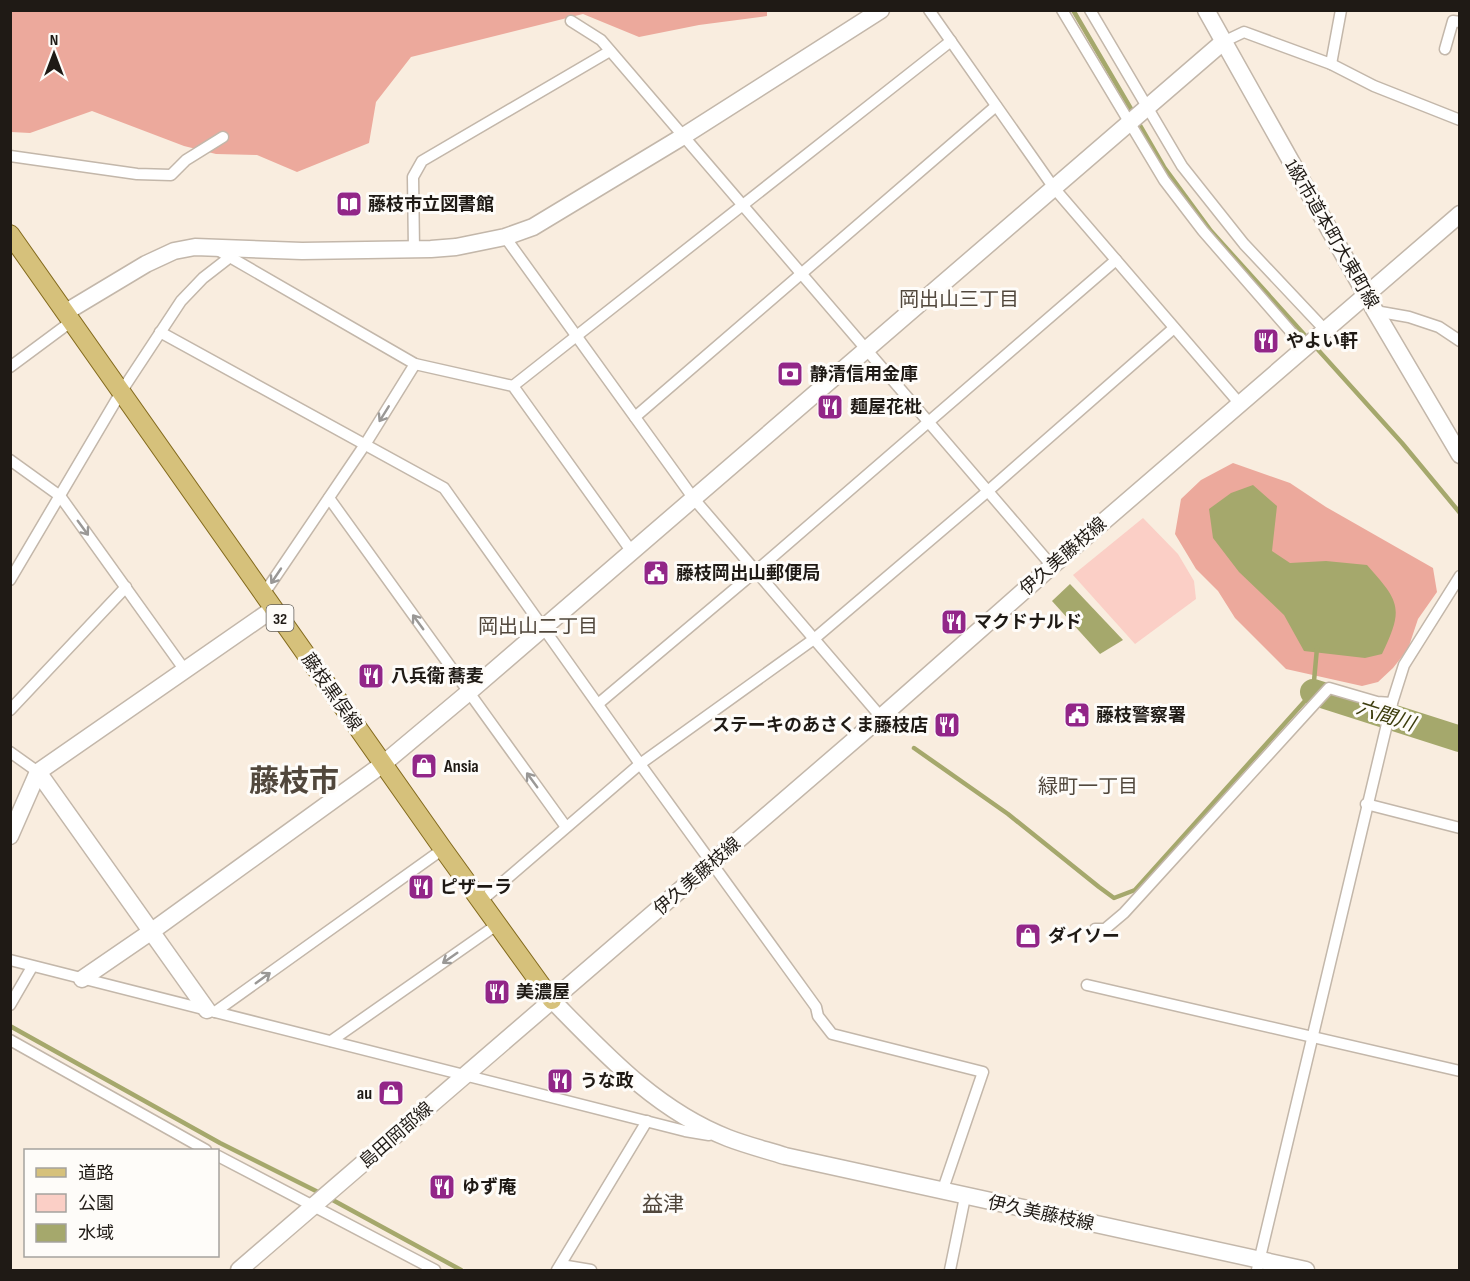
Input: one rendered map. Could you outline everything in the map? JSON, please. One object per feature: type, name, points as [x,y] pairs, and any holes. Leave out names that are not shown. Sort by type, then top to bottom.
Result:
[{"type":"main road","name":"藤枝黒俣線","points":[[10,234],[268,602],[552,1000]]},
{"type":"street","points":[[10,367],[69,316],[146,264],[174,251],[195,247],[302,251],[414,250],[456,247],[505,237],[533,227],[682,137],[881,10]]},
{"type":"street","points":[[929,10],[1054,188],[1240,404]]},
{"type":"street","points":[[1062,10],[1164,180],[1203,231],[1306,347]]},
{"type":"street","points":[[1090,10],[1182,166],[1244,244],[1324,332]]},
{"type":"street","name":"1級市道本町大東町線","points":[[1206,10],[1375,311],[1460,455]]},
{"type":"street","points":[[1331,64],[1341,10]]},
{"type":"street","points":[[571,21],[601,40],[1052,566]]},
{"type":"street","points":[[1446,50],[1453,21],[1460,22]]},
{"type":"street","points":[[82,979],[383,764],[1223,42],[1244,32],[1331,64],[1374,86],[1460,120]]},
{"type":"street","points":[[513,386],[951,41]]},
{"type":"street","points":[[414,250],[413,177],[422,161],[610,51]]},
{"type":"street","points":[[635,417],[996,106]]},
{"type":"street","points":[[10,156],[137,174],[171,175],[186,160],[223,137]]},
{"type":"street","name":"伊久美藤枝線","points":[[1306,1270],[1258,1265],[785,1156],[728,1138],[681,1115],[649,1093],[612,1062],[552,1000],[1460,214]]},
{"type":"street","points":[[505,237],[694,499],[881,717]]},
{"type":"street","points":[[213,247],[415,364],[513,386],[632,552]]},
{"type":"street","points":[[10,580],[121,392],[181,300],[203,278],[230,257]]},
{"type":"street","points":[[598,704],[756,571],[1116,260]]},
{"type":"street","points":[[1375,311],[1409,317],[1439,327],[1460,340]]},
{"type":"street","points":[[481,901],[640,764],[814,639],[1174,328]]},
{"type":"street","points":[[160,332],[366,443],[444,488],[816,1007],[818,1016],[832,1034],[983,1072],[942,1192]]},
{"type":"street","points":[[10,836],[38,772],[184,669],[268,602],[329,498],[415,364]]},
{"type":"street","points":[[10,460],[60,496],[184,669]]},
{"type":"street","points":[[329,498],[566,827]]},
{"type":"street","points":[[1258,1265],[1366,804],[1392,703],[1404,665],[1460,576]]},
{"type":"street","points":[[10,710],[126,587]]},
{"type":"street","points":[[1095,929],[1105,929],[1125,913],[1329,688],[1377,702],[1392,703]]},
{"type":"street","points":[[10,752],[38,772],[211,1011]]},
{"type":"street","points":[[1366,804],[1460,828]]},
{"type":"street","points":[[211,1011],[443,849]]},
{"type":"street","points":[[331,1041],[498,924]]},
{"type":"street","points":[[10,960],[686,1131],[728,1138]]},
{"type":"street","points":[[10,1005],[32,967]]},
{"type":"street","points":[[1087,985],[1460,1071]]},
{"type":"street","name":"島田岡部線","points":[[240,1270],[552,1000]]},
{"type":"street","points":[[10,1040],[204,1149]]},
{"type":"street","points":[[591,1270],[559,1268],[647,1121]]},
{"type":"street","points":[[219,1157],[435,1270]]},
{"type":"street","points":[[950,1270],[965,1197]]},
{"type":"green space","points":[[1143,518],[1178,554],[1194,581],[1196,599],[1135,644],[1073,575]]},
{"type":"shaded area","points":[[767,10],[767,16],[699,25],[639,37],[583,14],[411,57],[376,102],[369,143],[297,172],[257,155],[216,154],[184,146],[92,111],[30,133],[11,132],[10,11]]},
{"type":"shaded area","points":[[1233,463],[1290,483],[1326,507],[1433,568],[1437,592],[1418,619],[1408,649],[1378,682],[1362,686],[1286,669],[1235,618],[1218,591],[1196,569],[1175,534],[1181,499],[1201,480]]},
{"type":"water","points":[[1253,485],[1277,506],[1272,551],[1290,563],[1326,561],[1367,565],[1386,588],[1392,597],[1396,615],[1394,626],[1382,654],[1365,658],[1304,651],[1284,615],[1239,572],[1213,538],[1209,509],[1231,493]]},
{"type":"water","points":[[1070,584],[1123,640],[1100,654],[1052,601]]},
{"type":"waterway","points":[[1073,10],[1134,114]]},
{"type":"waterway","points":[[1138,122],[1164,167],[1211,231],[1402,443],[1460,513]]},
{"type":"waterway","points":[[914,748],[1008,814],[1114,898],[1135,890],[1313,692],[1317,648]]},
{"type":"waterway","name":"六間川","points":[[1313,692],[1460,739]]},
{"type":"waterway","points":[[10,1026],[220,1143],[322,1194]]},
{"type":"waterway","points":[[329,1198],[461,1270]]},
{"type":"place","name":"藤枝市立図書館","points":[[349,204]]},
{"type":"place","name":"やよい軒","points":[[1266,341]]},
{"type":"place","name":"静清信用金庫","points":[[790,374]]},
{"type":"place","name":"麺屋花枇","points":[[830,407]]},
{"type":"place","name":"藤枝岡出山郵便局","points":[[656,573]]},
{"type":"place","name":"マクドナルド","points":[[954,622]]},
{"type":"place","name":"八兵衛 蕎麦","points":[[371,676]]},
{"type":"place","name":"藤枝警察署","points":[[1077,715]]},
{"type":"place","name":"ステーキのあさくま藤枝店","points":[[947,725]]},
{"type":"place","name":"Ansia","points":[[424,766]]},
{"type":"place","name":"ピザーラ","points":[[421,887]]},
{"type":"place","name":"ダイソー","points":[[1028,936]]},
{"type":"place","name":"美濃屋","points":[[497,992]]},
{"type":"place","name":"うな政","points":[[560,1081]]},
{"type":"place","name":"au","points":[[391,1093]]},
{"type":"place","name":"ゆず庵","points":[[442,1187]]},
{"type":"district","name":"岡出山三丁目","points":[[959,299]]},
{"type":"district","name":"岡出山二丁目","points":[[538,626]]},
{"type":"district","name":"藤枝市","points":[[294,781]]},
{"type":"district","name":"緑町一丁目","points":[[1088,786]]},
{"type":"district","name":"益津","points":[[663,1204]]}]
